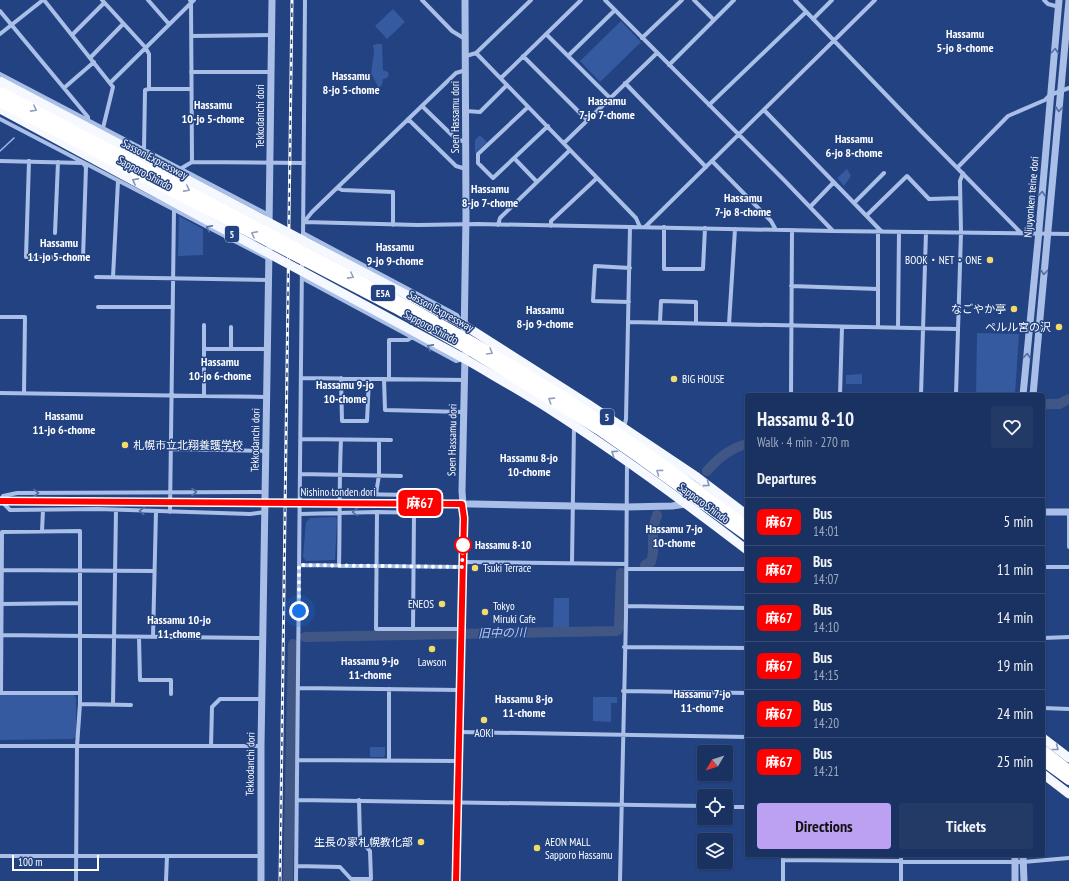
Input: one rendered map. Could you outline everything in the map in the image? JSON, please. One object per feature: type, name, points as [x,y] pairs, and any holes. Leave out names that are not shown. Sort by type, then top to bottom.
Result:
[{"type":"highway","name":"Sapporo Shindo","points":[[0,81],[464,325],[624,428],[745,511]]},
{"type":"highway","name":"Sasson Expressway","points":[[0,91],[400,301],[474,343],[604,423],[745,524]]},
{"type":"highway","name":"Sasson Expressway","points":[[0,102],[382,301],[469,350],[598,430],[646,462],[745,535]]},
{"type":"highway","name":"Sapporo Shindo","points":[[0,109],[465,359],[546,407],[627,462],[745,548]]},
{"type":"highway","points":[[1045,740],[1069,758]]},
{"type":"highway","points":[[1045,752],[1069,770]]},
{"type":"highway","points":[[1045,762],[1069,780]]},
{"type":"highway","points":[[1045,776],[1069,794]]},
{"type":"street","points":[[0,34],[43,0],[113,87],[103,128]]},
{"type":"street","points":[[148,0],[169,24]]},
{"type":"street","name":"Tekkodanchi dori","points":[[260,881],[266,397],[271,163],[272,0]]},
{"type":"street","points":[[296,881],[302,278],[304,222],[305,0]]},
{"type":"street","points":[[422,0],[452,31],[466,40]]},
{"type":"street","name":"Soen Hassamu dori","points":[[456,881],[464,518],[462,504],[463,412],[465,380],[464,325],[466,225],[465,0]]},
{"type":"street","points":[[466,56],[476,53],[531,0]]},
{"type":"street","points":[[501,78],[581,0]]},
{"type":"street","points":[[605,0],[833,231]]},
{"type":"street","points":[[642,38],[682,0]]},
{"type":"street","points":[[694,0],[714,20]]},
{"type":"street","points":[[669,65],[734,0]]},
{"type":"street","points":[[795,0],[1021,233]]},
{"type":"street","points":[[813,19],[832,0]]},
{"type":"street","points":[[645,227],[875,0]]},
{"type":"street","points":[[1044,0],[1048,4],[1059,4]]},
{"type":"street","name":"Nijuyonken teine dori","points":[[1033,393],[1069,0]]},
{"type":"street","points":[[72,35],[103,1],[149,54],[149,89]]},
{"type":"street","points":[[110,83],[192,1]]},
{"type":"street","points":[[192,1],[192,162]]},
{"type":"street","name":"Nijuyonken teine dori","points":[[1023,393],[1059,4]]},
{"type":"street","points":[[0,10],[88,117],[88,120]]},
{"type":"street","points":[[568,56],[615,10]]},
{"type":"street","points":[[709,105],[806,12]]},
{"type":"street","points":[[1058,19],[1068,23]]},
{"type":"street","points":[[90,58],[123,24]]},
{"type":"street","points":[[546,34],[610,98]]},
{"type":"street","points":[[191,36],[272,35]]},
{"type":"street","points":[[476,53],[636,218],[640,227]]},
{"type":"street","points":[[564,143],[657,53]]},
{"type":"street","points":[[524,56],[587,120]]},
{"type":"street","points":[[64,88],[94,62]]},
{"type":"street","points":[[304,222],[312,212],[408,119],[456,74],[466,70]]},
{"type":"street","points":[[191,72],[271,72]]},
{"type":"street","points":[[0,74],[270,215]]},
{"type":"street","points":[[625,83],[706,167]]},
{"type":"street","points":[[466,112],[480,112],[507,85]]},
{"type":"street","points":[[958,167],[1008,116],[1045,100],[1050,95],[1069,88]]},
{"type":"street","points":[[144,150],[145,90],[191,89]]},
{"type":"street","points":[[422,106],[456,139],[466,142]]},
{"type":"street","points":[[528,107],[478,154],[478,163],[493,178],[548,126]]},
{"type":"street","points":[[764,110],[867,215],[880,232],[878,327]]},
{"type":"street","points":[[0,119],[269,259]]},
{"type":"street","points":[[408,119],[456,166],[466,169]]},
{"type":"street","points":[[498,225],[500,218],[570,150]]},
{"type":"street","points":[[64,162],[65,153]]},
{"type":"street","points":[[514,158],[537,182]]},
{"type":"street","points":[[0,161],[83,163]]},
{"type":"street","points":[[29,161],[26,258],[83,258],[86,167],[83,163]]},
{"type":"street","points":[[55,234],[58,162]]},
{"type":"street","points":[[180,169],[192,162],[264,164],[304,163]]},
{"type":"street","points":[[712,162],[771,221],[776,230]]},
{"type":"street","points":[[956,393],[961,233],[960,181],[963,173]]},
{"type":"street","points":[[854,202],[884,174]]},
{"type":"street","points":[[867,215],[907,176],[929,199],[960,198]]},
{"type":"street","points":[[551,226],[552,222],[598,178]]},
{"type":"street","points":[[113,277],[118,181]]},
{"type":"street","points":[[810,207],[834,182]]},
{"type":"street","points":[[338,188],[342,190],[393,192],[393,225]]},
{"type":"street","points":[[170,512],[174,210]]},
{"type":"street","points":[[304,222],[393,225],[498,225],[1069,234]]},
{"type":"street","points":[[624,428],[626,419],[629,322],[630,227]]},
{"type":"street","points":[[664,228],[664,269],[703,269],[705,228]]},
{"type":"street","points":[[729,324],[735,229]]},
{"type":"street","points":[[791,393],[793,325],[792,230]]},
{"type":"street","points":[[898,328],[900,232]]},
{"type":"street","points":[[921,393],[926,232]]},
{"type":"street","points":[[303,233],[457,315],[464,325]]},
{"type":"street","points":[[629,302],[593,301],[595,266],[630,268]]},
{"type":"street","points":[[96,277],[268,280]]},
{"type":"street","points":[[302,278],[456,361],[465,359]]},
{"type":"street","points":[[792,286],[878,289]]},
{"type":"street","points":[[660,322],[661,301],[696,302],[696,323]]},
{"type":"street","points":[[98,307],[173,307]]},
{"type":"street","points":[[0,317],[25,317],[24,393]]},
{"type":"street","points":[[629,322],[957,329]]},
{"type":"street","points":[[204,325],[204,396]]},
{"type":"street","points":[[231,327],[231,349]]},
{"type":"street","points":[[840,393],[842,327]]},
{"type":"street","points":[[412,337],[408,340],[389,340],[385,410],[463,412]]},
{"type":"street","points":[[204,349],[268,349]]},
{"type":"street","points":[[301,378],[465,380]]},
{"type":"street","points":[[341,378],[342,421],[367,421],[369,379]]},
{"type":"street","points":[[0,393],[266,397]]},
{"type":"street","points":[[572,563],[574,426]]},
{"type":"street","points":[[301,439],[391,440]]},
{"type":"street","points":[[338,566],[341,440]]},
{"type":"street","points":[[376,494],[379,475],[379,440]]},
{"type":"street","points":[[171,449],[266,451]]},
{"type":"street","points":[[620,881],[626,606],[627,462]]},
{"type":"street","points":[[300,474],[339,476],[401,476]]},
{"type":"street","points":[[265,492],[17,493],[3,496],[0,501],[10,510],[116,510],[250,514],[265,512]]},
{"type":"street","points":[[300,493],[412,495],[427,503],[426,512],[300,514]]},
{"type":"street","name":"Nishino tonden dori","points":[[0,501],[427,503],[626,507],[672,506],[686,504],[745,512]]},
{"type":"street","points":[[42,532],[43,510]]},
{"type":"street","points":[[113,705],[116,510]]},
{"type":"street","points":[[153,637],[156,511]]},
{"type":"street","points":[[376,512],[376,629],[412,629],[461,633]]},
{"type":"street","points":[[1045,512],[1069,512],[1069,547]]},
{"type":"street","points":[[412,629],[414,513]]},
{"type":"street","points":[[76,881],[77,746],[80,704],[80,693],[79,636],[80,531],[2,532],[0,693],[80,693]]},
{"type":"street","points":[[299,565],[414,566],[463,564],[626,564]]},
{"type":"street","points":[[1045,567],[1069,566]]},
{"type":"street","points":[[626,570],[745,569]]},
{"type":"street","points":[[1,570],[154,571]]},
{"type":"street","points":[[2,604],[80,603]]},
{"type":"street","points":[[626,606],[745,608]]},
{"type":"street","points":[[1,636],[263,638]]},
{"type":"street","points":[[139,637],[140,680],[171,680],[171,694]]},
{"type":"street","points":[[1045,638],[1069,637]]},
{"type":"street","points":[[624,647],[745,648]]},
{"type":"street","points":[[298,688],[460,690]]},
{"type":"street","points":[[389,689],[389,760]]},
{"type":"street","points":[[623,691],[745,693]]},
{"type":"street","points":[[211,746],[212,707],[220,699],[262,699]]},
{"type":"street","points":[[80,704],[131,706]]},
{"type":"street","points":[[1045,708],[1069,709]]},
{"type":"street","points":[[459,732],[745,737]]},
{"type":"street","points":[[0,746],[261,746]]},
{"type":"street","points":[[297,760],[458,762]]},
{"type":"street","points":[[297,800],[697,806]]},
{"type":"street","points":[[296,866],[340,867],[351,879],[371,879],[370,850],[360,840],[359,800]]},
{"type":"street","points":[[733,807],[745,807]]},
{"type":"street","points":[[0,856],[261,856]]},
{"type":"street","points":[[166,881],[167,856]]},
{"type":"street","points":[[783,881],[783,857],[901,861],[1069,858]]},
{"type":"street","points":[[901,857],[901,881]]},
{"type":"street","points":[[1015,858],[1015,881]]},
{"type":"street","points":[[1023,859],[1024,881]]},
{"type":"shaded area","points":[[393,9],[405,22],[387,39],[375,26]]},
{"type":"shaded area","points":[[621,21],[641,42],[600,82],[580,61]]},
{"type":"shaded area","points":[[382,44],[383,70],[388,72],[389,75],[387,78],[383,79],[380,87],[378,87],[371,73],[374,53],[373,45]]},
{"type":"shaded area","points":[[480,135],[487,142],[475,153],[475,140]]},
{"type":"shaded area","points":[[847,169],[851,176],[844,186],[837,178]]},
{"type":"shaded area","points":[[179,216],[203,229],[203,255],[178,256]]},
{"type":"shaded area","points":[[977,333],[1019,334],[1015,393],[976,393]]},
{"type":"shaded area","points":[[862,374],[862,384],[846,384],[846,375]]},
{"type":"shaded area","points":[[335,517],[337,519],[335,560],[306,561],[303,557],[306,522],[310,518]]},
{"type":"shaded area","points":[[554,598],[569,598],[569,630],[553,629]]},
{"type":"shaded area","points":[[0,695],[74,695],[76,698],[76,737],[73,739],[0,740]]},
{"type":"shaded area","points":[[593,697],[617,697],[617,703],[611,703],[611,722],[593,721]]},
{"type":"shaded area","points":[[370,747],[385,747],[384,757],[370,757]]},
{"type":"waterway","points":[[0,151],[14,138]]},
{"type":"waterway","name":"旧中の川","points":[[1045,405],[1059,404],[1069,399]]},
{"type":"waterway","name":"旧中の川","points":[[707,471],[725,454],[735,448],[745,445]]},
{"type":"waterway","name":"旧中の川","points":[[645,565],[651,562],[653,553],[653,528],[657,515]]},
{"type":"waterway","name":"旧中の川","points":[[305,637],[617,631],[619,627],[621,573]]},
{"type":"waterway","name":"旧中の川","points":[[288,881],[293,644]]},
{"type":"railway","points":[[280,881],[292,0]]},
{"type":"bus line","name":"麻67","points":[[0,501],[462,504],[464,518],[461,593],[456,881]]},
{"type":"place","name":"BOOK・NET・ONE","points":[[990,260]]},
{"type":"place","name":"なごやか亭","points":[[1014,309]]},
{"type":"place","name":"ペルル宮の沢","points":[[1059,327]]},
{"type":"place","name":"BIG HOUSE","points":[[674,379]]},
{"type":"place","name":"札幌市立北翔養護学校","points":[[125,445]]},
{"type":"place","name":"Hassamu 8-10","points":[[463,545]]},
{"type":"place","name":"Tsuki Terrace","points":[[475,568]]},
{"type":"place","name":"ENEOS","points":[[442,604]]},
{"type":"place","name":"Tokyo Miruki Cafe","points":[[485,612]]},
{"type":"place","name":"Lawson","points":[[432,649]]},
{"type":"place","name":"AOKI","points":[[484,720]]},
{"type":"place","name":"生長の家札幌教化部","points":[[421,842]]},
{"type":"place","name":"AEON MALL Sapporo Hassamu","points":[[537,848]]},
{"type":"district","name":"Hassamu 5-jo 8-chome","points":[[965,41]]},
{"type":"district","name":"Hassamu 8-jo 5-chome","points":[[351,83]]},
{"type":"district","name":"Hassamu 7-jo 7-chome","points":[[607,108]]},
{"type":"district","name":"Hassamu 10-jo 5-chome","points":[[213,112]]},
{"type":"district","name":"Hassamu 6-jo 8-chome","points":[[854,146]]},
{"type":"district","name":"Hassamu 8-jo 7-chome","points":[[490,196]]},
{"type":"district","name":"Hassamu 7-jo 8-chome","points":[[743,205]]},
{"type":"district","name":"Hassamu 11-jo 5-chome","points":[[59,250]]},
{"type":"district","name":"Hassamu 9-jo 9-chome","points":[[395,254]]},
{"type":"district","name":"Hassamu 8-jo 9-chome","points":[[545,317]]},
{"type":"district","name":"Hassamu 10-jo 6-chome","points":[[220,369]]},
{"type":"district","name":"Hassamu 9-jo 10-chome","points":[[345,392]]},
{"type":"district","name":"Hassamu 11-jo 6-chome","points":[[64,423]]},
{"type":"district","name":"Hassamu 8-jo 10-chome","points":[[529,465]]},
{"type":"district","name":"Hassamu 7-jo 10-chome","points":[[674,536]]},
{"type":"district","name":"Hassamu 10-jo 11-chome","points":[[179,627]]},
{"type":"district","name":"Hassamu 9-jo 11-chome","points":[[370,668]]},
{"type":"district","name":"Hassamu 7-jo 11-chome","points":[[702,701]]},
{"type":"district","name":"Hassamu 8-jo 11-chome","points":[[524,706]]},
{"type":"route","points":[[299,611],[299,565],[462,567],[463,545]]}]
